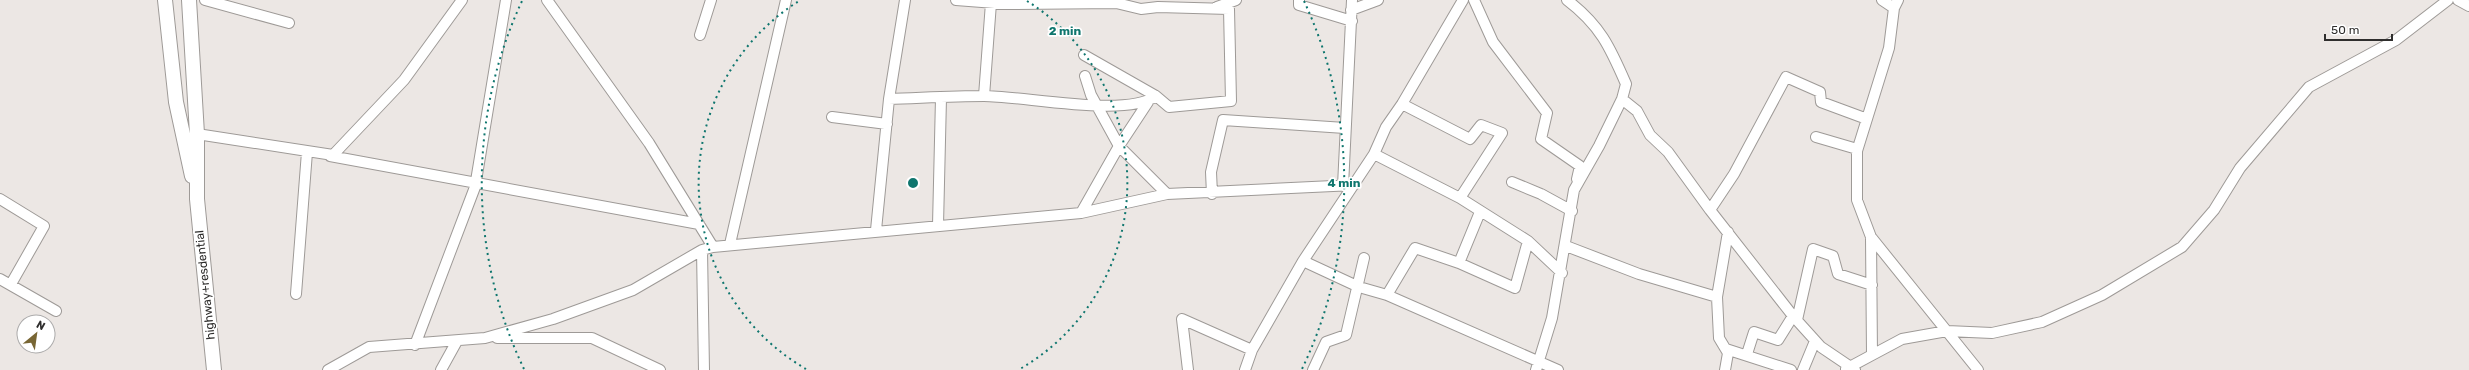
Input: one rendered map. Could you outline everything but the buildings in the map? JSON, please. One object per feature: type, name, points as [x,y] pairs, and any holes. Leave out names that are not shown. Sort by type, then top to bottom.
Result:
[{"type":"highway","points":[[165,0],[176,102],[197,199]]},
{"type":"highway","points":[[189,0],[197,134],[197,199]]},
{"type":"highway","name":"highway+resdential","points":[[197,199],[214,370]]},
{"type":"street","points":[[205,0],[289,23]]},
{"type":"street","points":[[330,156],[404,80],[462,0]]},
{"type":"street","points":[[415,345],[476,183],[506,0]]},
{"type":"street","points":[[547,0],[649,143],[713,247]]},
{"type":"street","points":[[700,35],[711,0]]},
{"type":"street","points":[[730,244],[786,0]]},
{"type":"street","points":[[876,230],[889,99],[905,0]]},
{"type":"street","points":[[956,0],[991,3],[1010,1],[1116,2],[1141,9],[1162,4],[1197,5],[1209,9],[1229,9],[1231,101],[1169,107],[1152,99],[1084,55]]},
{"type":"street","points":[[1209,9],[1236,0]]},
{"type":"street","points":[[1299,0],[1299,5],[1352,21]]},
{"type":"street","points":[[1349,185],[1345,128],[1348,117],[1352,21],[1351,5],[1378,0]]},
{"type":"street","points":[[1245,370],[1252,350],[1303,261],[1349,185],[1374,154],[1386,127],[1402,104],[1463,0]]},
{"type":"street","points":[[1474,0],[1493,42],[1547,113],[1541,139],[1580,166],[1574,190],[1562,273],[1552,318],[1538,366]]},
{"type":"street","points":[[1567,0],[1588,16],[1614,56],[1626,84],[1622,99],[1599,146],[1574,190]]},
{"type":"street","points":[[1882,0],[1896,4],[1889,48],[1857,150],[1857,200],[1871,237],[1978,370]]},
{"type":"street","points":[[1622,99],[1637,111],[1650,135],[1668,152],[1710,210],[1814,341],[1850,369],[1902,339],[1948,331],[1992,333],[2042,322],[2102,295],[2182,246],[2214,210],[2240,168],[2309,87],[2396,40],[2448,0]]},
{"type":"street","points":[[2458,0],[2469,6]]},
{"type":"street","points":[[984,96],[991,3]]},
{"type":"street","points":[[1085,76],[1091,95],[1119,146],[1167,194]]},
{"type":"street","points":[[1710,210],[1734,174],[1786,77],[1820,92],[1821,102],[1867,119]]},
{"type":"street","points":[[889,99],[984,96],[1098,107],[1152,99]]},
{"type":"street","points":[[938,225],[941,98]]},
{"type":"street","points":[[1081,213],[1119,146],[1152,99]]},
{"type":"street","points":[[1402,104],[1470,139],[1482,125],[1502,133],[1460,198]]},
{"type":"street","points":[[832,118],[887,124]]},
{"type":"street","points":[[1212,194],[1211,172],[1223,120],[1345,128]]},
{"type":"street","points":[[197,134],[330,156],[699,224]]},
{"type":"street","points":[[1816,137],[1857,150]]},
{"type":"street","points":[[296,294],[307,152]]},
{"type":"street","points":[[1374,154],[1460,198],[1528,241],[1562,273]]},
{"type":"street","points":[[1512,182],[1541,194],[1572,211]]},
{"type":"street","points":[[328,370],[369,347],[457,342],[485,338],[553,319],[633,290],[702,250],[713,247],[730,244],[876,230],[1081,213],[1167,194],[1212,194],[1349,185]]},
{"type":"street","points":[[0,199],[44,226],[11,284]]},
{"type":"street","points":[[1459,263],[1480,212]]},
{"type":"street","points":[[1725,370],[1728,353],[1719,338],[1717,297],[1728,232]]},
{"type":"street","points":[[1871,237],[1872,355]]},
{"type":"street","points":[[1387,295],[1415,248],[1459,263],[1515,288],[1528,241]]},
{"type":"street","points":[[1566,246],[1639,274],[1717,297]]},
{"type":"street","points":[[1747,354],[1754,332],[1778,340],[1795,318],[1814,249],[1833,256],[1838,274],[1872,285]]},
{"type":"street","points":[[702,250],[704,370]]},
{"type":"street","points":[[1314,370],[1326,342],[1346,335],[1359,287],[1364,258]]},
{"type":"street","points":[[1303,261],[1359,287],[1387,295],[1538,366],[1558,370]]},
{"type":"street","points":[[0,279],[56,311]]},
{"type":"street","points":[[1188,370],[1182,319],[1252,350]]},
{"type":"street","points":[[485,338],[592,338],[660,370]]},
{"type":"street","points":[[1803,370],[1814,341]]},
{"type":"street","points":[[441,370],[457,342]]},
{"type":"street","points":[[1726,349],[1747,354],[1790,370]]}]
